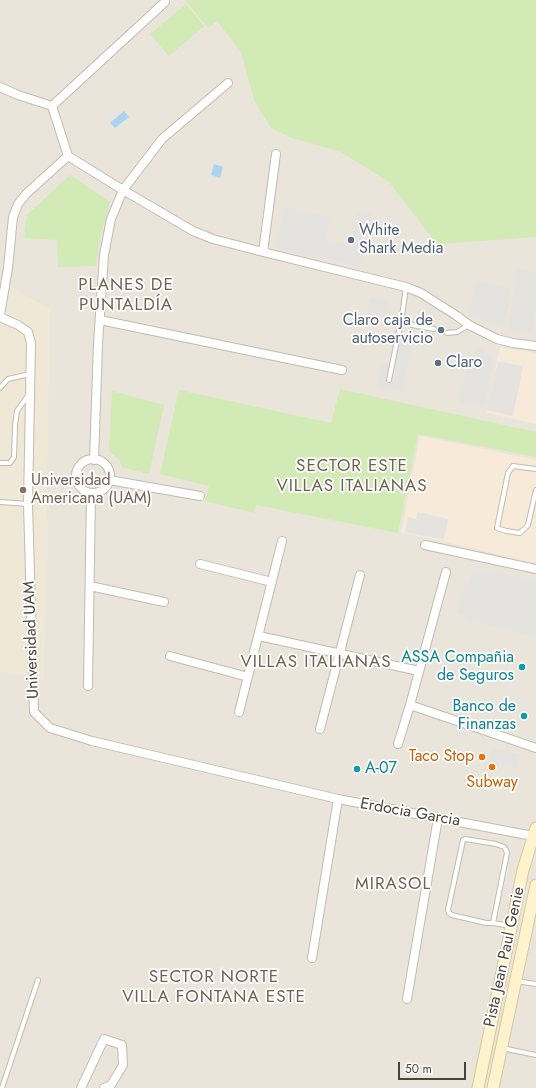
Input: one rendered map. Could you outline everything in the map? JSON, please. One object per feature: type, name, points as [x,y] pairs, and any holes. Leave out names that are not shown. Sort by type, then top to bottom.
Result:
[{"type":"main road","name":"Pista Jean Paul Genie","points":[[478,1088],[524,870],[535,832]]},
{"type":"main road","name":"Pista Jean Paul Genie","points":[[493,1088],[516,980],[533,915],[536,885]]},
{"type":"street","points":[[52,106],[165,2]]},
{"type":"street","points":[[94,460],[104,255],[111,219],[123,190],[162,139],[228,83]]},
{"type":"street","points":[[0,87],[18,95],[52,106]]},
{"type":"street","points":[[52,106],[68,156],[193,231],[213,239],[406,287],[421,293],[469,325],[497,339],[536,346]]},
{"type":"street","points":[[263,252],[276,154]]},
{"type":"street","points":[[0,316],[8,268],[13,217],[18,204],[26,194],[68,156]]},
{"type":"street","name":"Universidad UAM","points":[[0,316],[18,324],[28,332],[31,342],[28,504],[34,712],[50,728],[92,741],[288,786]]},
{"type":"street","points":[[100,320],[342,370]]},
{"type":"street","points":[[88,460],[94,460],[100,461],[108,468],[109,480],[106,487],[99,492],[91,493],[81,488],[76,478],[77,472],[83,463],[88,460]]},
{"type":"street","points":[[109,480],[200,496]]},
{"type":"street","points":[[88,686],[91,493]]},
{"type":"street","points":[[239,712],[282,541]]},
{"type":"street","points":[[425,545],[536,569]]},
{"type":"street","points":[[200,564],[272,582]]},
{"type":"street","points":[[398,744],[446,572]]},
{"type":"street","points":[[320,729],[360,575]]},
{"type":"street","points":[[90,586],[164,602]]},
{"type":"street","points":[[259,636],[419,671]]},
{"type":"street","points":[[170,656],[248,677]]},
{"type":"street","points":[[410,705],[536,748]]},
{"type":"street","name":"Erdocia Garcia","points":[[288,786],[338,799],[438,818],[535,832]]},
{"type":"street","points":[[312,958],[338,799]]},
{"type":"street","points":[[407,999],[438,818]]},
{"type":"street","points":[[82,1088],[104,1039],[122,1045],[123,1065],[111,1084],[104,1088]]},
{"type":"lane","points":[[389,380],[402,316],[406,287]]},
{"type":"lane","points":[[402,316],[412,325],[434,329]]},
{"type":"lane","points":[[447,332],[457,332],[469,325]]},
{"type":"lane","points":[[0,388],[8,379],[30,374]]},
{"type":"lane","points":[[0,463],[10,463],[14,457],[17,411],[29,394]]},
{"type":"lane","points":[[536,469],[514,466],[508,473],[496,528],[520,533],[528,525],[536,490]]},
{"type":"lane","points":[[0,502],[28,504]]},
{"type":"lane","points":[[493,923],[507,853],[506,850],[500,845],[465,839],[462,840],[448,910],[449,913],[486,923],[512,926]]},
{"type":"lane","points":[[2,1088],[38,980]]},
{"type":"lane","points":[[516,980],[536,984]]},
{"type":"lane","points":[[502,1048],[536,1055]]},
{"type":"shaded area","points":[[0,0],[536,0],[536,1088],[0,1088]]},
{"type":"shaded area","points":[[285,207],[330,217],[325,239],[350,245],[358,210],[372,213],[359,267],[275,248]]},
{"type":"shaded area","points":[[517,269],[536,272],[536,310],[533,333],[508,330]]},
{"type":"shaded area","name":"Universidad Americana (UAM)","points":[[0,281],[50,309],[44,680],[0,671]]},
{"type":"shaded area","points":[[477,281],[512,289],[503,326],[469,317]]},
{"type":"shaded area","points":[[371,297],[390,301],[386,318],[376,315],[374,321],[366,320]]},
{"type":"shaded area","points":[[393,338],[413,342],[403,392],[377,387],[382,362],[388,363]]},
{"type":"shaded area","points":[[477,346],[493,358],[484,407],[459,403],[468,356],[475,357]]},
{"type":"shaded area","points":[[500,347],[536,353],[536,424],[487,413]]},
{"type":"shaded area","points":[[498,361],[523,366],[513,416],[487,410]]},
{"type":"shaded area","points":[[420,436],[536,460],[536,563],[401,532]]},
{"type":"shaded area","points":[[418,512],[448,519],[444,540],[405,532],[408,517],[416,519]]},
{"type":"shaded area","points":[[473,568],[536,580],[536,637],[465,619],[465,615],[458,614],[465,582],[470,583]]},
{"type":"shaded area","points":[[491,748],[520,754],[517,769],[488,762]]},
{"type":"green space","points":[[185,0],[536,0],[536,237],[437,244],[389,182],[341,152],[292,138],[271,128],[254,100],[241,52],[217,21],[208,28]]},
{"type":"green space","points":[[186,4],[204,26],[169,56],[150,34]]},
{"type":"green space","points":[[70,175],[110,202],[100,238],[96,266],[58,267],[57,240],[24,238],[27,215]]},
{"type":"green space","points":[[340,389],[536,432],[536,457],[418,434],[398,533],[256,505],[255,513],[205,501],[209,486],[160,474],[179,390],[331,423]]},
{"type":"green space","points":[[112,391],[164,405],[149,474],[123,468],[119,460],[109,451]]},
{"type":"water","points":[[124,111],[129,117],[115,128],[110,123]]},
{"type":"water","points":[[214,164],[223,167],[220,178],[211,175]]},
{"type":"place","name":"White Shark Media","points":[[351,240]]},
{"type":"place","name":"Claro caja de autoservicio","points":[[441,330]]},
{"type":"place","name":"Claro","points":[[438,363]]},
{"type":"place","name":"Universidad Americana (UAM)","points":[[23,490]]},
{"type":"place","name":"ASSA Compañia de Seguros","points":[[522,667]]},
{"type":"place","name":"Banco de Finanzas","points":[[524,716]]},
{"type":"place","name":"Taco Stop","points":[[482,757]]},
{"type":"place","name":"Subway","points":[[492,767]]},
{"type":"place","name":"A-07","points":[[357,769]]},
{"type":"district","name":"PLANES DE PUNTALDÍA","points":[[126,296]]},
{"type":"district","name":"SECTOR ESTE VILLAS ITALIANAS","points":[[352,477]]},
{"type":"district","name":"VILLAS ITALIANAS","points":[[316,663]]},
{"type":"district","name":"MIRASOL","points":[[393,885]]},
{"type":"district","name":"SECTOR NORTE VILLA FONTANA ESTE","points":[[214,988]]}]
